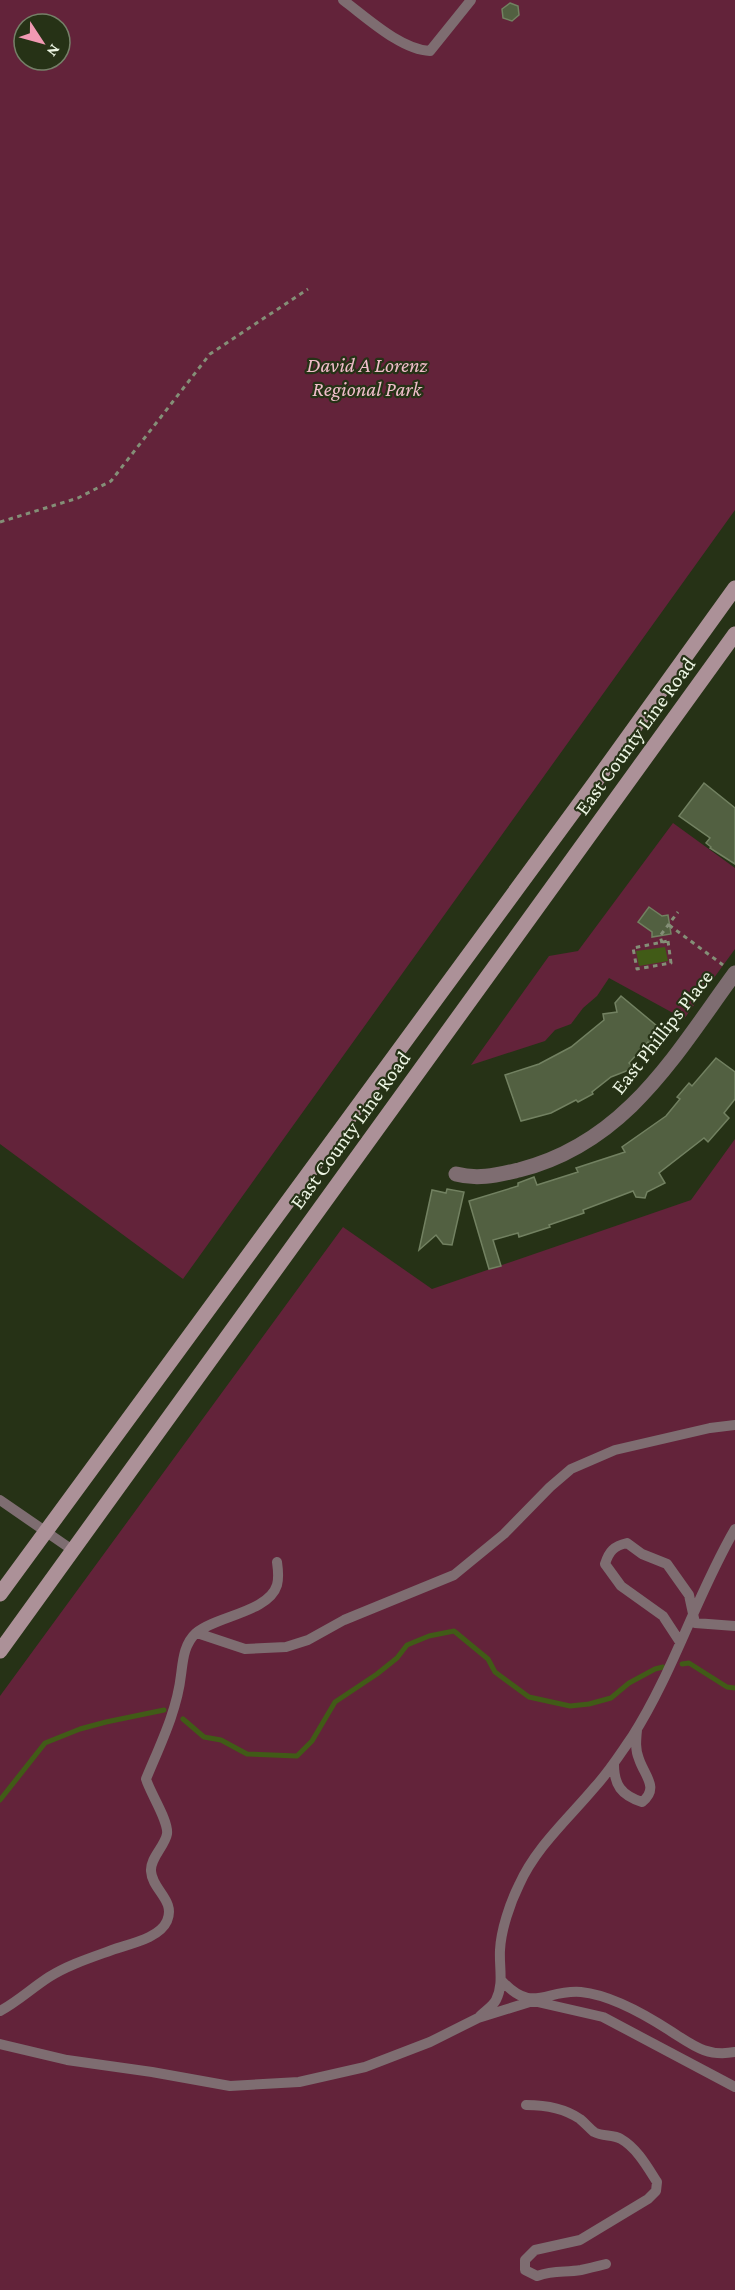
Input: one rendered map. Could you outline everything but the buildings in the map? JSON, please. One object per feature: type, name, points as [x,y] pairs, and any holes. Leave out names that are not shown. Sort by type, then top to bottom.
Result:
[{"type":"main road","name":"East County Line Road","points":[[0,1594],[735,588]]},
{"type":"main road","name":"East County Line Road","points":[[0,1651],[71,1549],[735,634]]},
{"type":"street","name":"East Phillips Place","points":[[456,1173],[465,1176],[493,1176],[531,1167],[592,1138],[616,1121],[651,1087],[735,973]]},
{"type":"lane","points":[[343,0],[414,49],[430,51],[435,48],[471,0]]},
{"type":"lane","points":[[197,1633],[245,1649],[286,1647],[308,1640],[344,1620],[454,1575],[480,1556],[550,1487],[579,1465],[615,1450],[710,1428],[735,1425]]},
{"type":"lane","points":[[0,1500],[71,1549]]},
{"type":"lane","points":[[478,2018],[496,2001],[501,1980],[500,1948],[518,1886],[541,1850],[614,1764],[638,1727],[692,1618],[709,1577],[735,1529]]},
{"type":"lane","points":[[680,1642],[663,1616],[649,1604],[632,1595],[613,1576],[605,1564],[608,1554],[617,1545],[627,1543],[642,1554],[667,1564],[689,1595],[694,1623],[735,1626]]},
{"type":"lane","points":[[0,2011],[50,1976],[144,1939],[161,1930],[167,1921],[167,1901],[153,1879],[150,1869],[167,1833],[164,1819],[146,1779],[177,1701],[183,1657],[188,1644],[197,1633],[220,1620],[252,1608],[270,1596],[277,1586],[277,1562]]},
{"type":"lane","points":[[614,1764],[614,1779],[626,1795],[642,1802],[647,1798],[651,1791],[651,1783],[638,1758],[636,1745],[638,1727]]},
{"type":"lane","points":[[501,1980],[511,1992],[533,2001],[603,2017],[735,2087]]},
{"type":"lane","points":[[0,2044],[67,2060],[230,2086],[299,2082],[364,2067],[430,2042],[478,2018],[533,2001],[576,1992],[594,1993],[645,2017],[698,2049],[725,2054],[735,2052]]},
{"type":"lane","points":[[526,2105],[558,2108],[580,2119],[592,2131],[603,2136],[619,2137],[630,2145],[657,2182],[657,2191],[648,2199],[580,2240],[535,2250],[525,2260],[525,2270],[537,2276],[547,2272],[579,2270],[606,2264]]},
{"type":"path","points":[[0,522],[78,498],[111,481],[210,354],[308,289]]},
{"type":"path","points":[[662,943],[660,936],[678,912]]},
{"type":"path","points":[[669,925],[735,973]]},
{"type":"path","points":[[668,942],[671,963],[637,969],[633,948],[662,943],[668,942]]},
{"type":"green space","name":"David A Lorenz Regional Park","points":[[0,0],[735,0],[735,510],[183,1279],[0,1144]]},
{"type":"green space","points":[[673,823],[735,868],[735,949],[684,1019],[609,978],[597,996],[583,1008],[571,1024],[555,1030],[545,1041],[471,1065],[549,956],[578,951]]},
{"type":"green space","points":[[735,1139],[735,2290],[0,2290],[0,1696],[343,1227],[432,1289],[691,1200]]},
{"type":"shaded area","points":[[665,947],[668,961],[639,966],[636,951]]},
{"type":"waterway","points":[[183,1719],[204,1737],[221,1740],[247,1754],[297,1756],[312,1741],[335,1702],[377,1674],[397,1658],[407,1645],[429,1636],[454,1631],[488,1659],[495,1672],[529,1697],[570,1706],[611,1698],[629,1683],[663,1667]]},
{"type":"waterway","points":[[682,1664],[689,1663],[727,1687],[735,1688]]},
{"type":"waterway","points":[[0,1800],[45,1743],[80,1729],[164,1710]]}]
